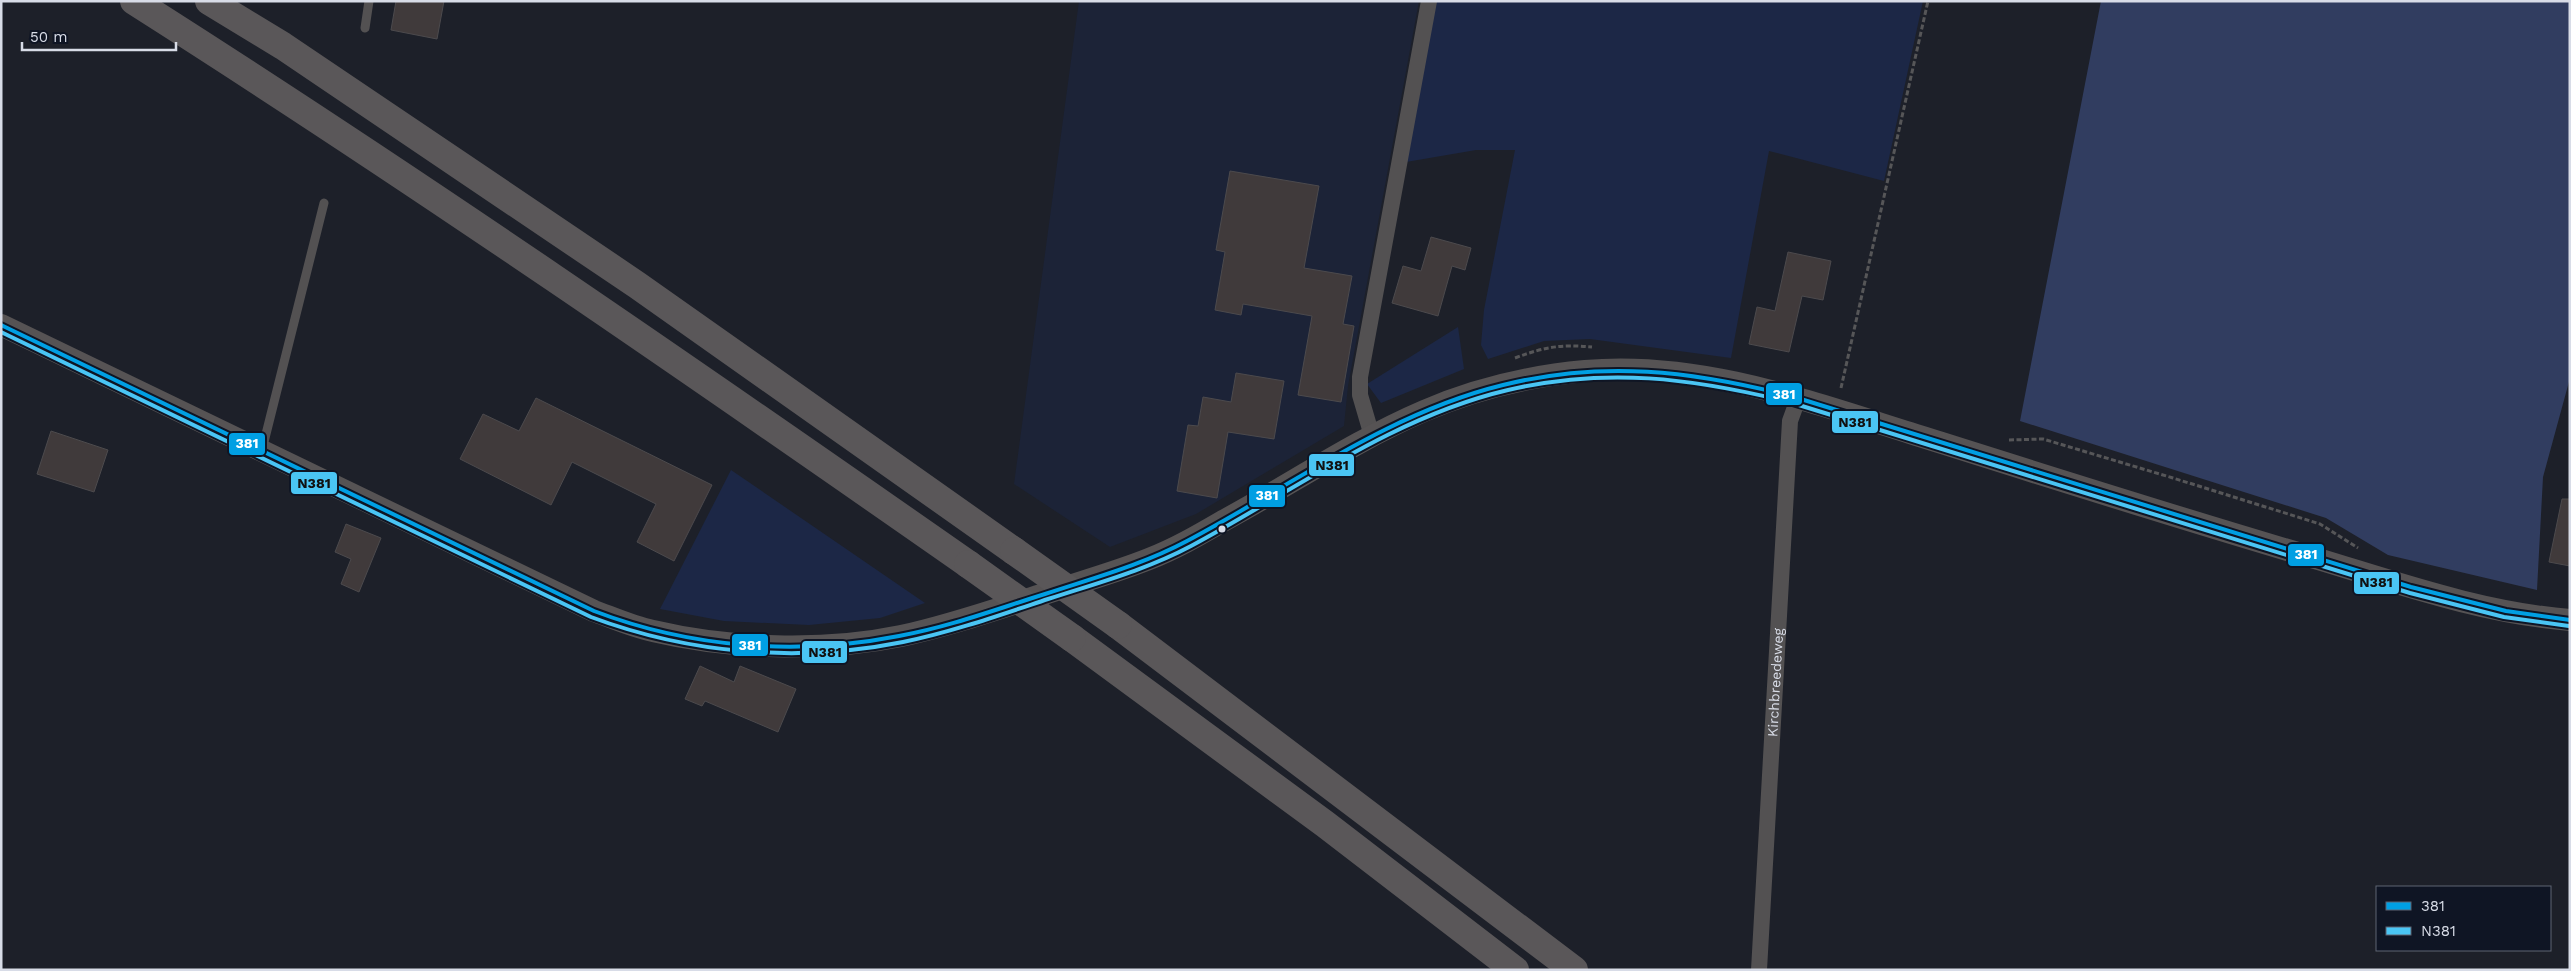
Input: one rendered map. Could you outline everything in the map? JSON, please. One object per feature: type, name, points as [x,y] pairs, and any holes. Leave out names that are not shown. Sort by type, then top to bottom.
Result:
[{"type":"highway","points":[[134,1],[249,74],[614,317],[968,564],[1325,824],[1515,970]]},
{"type":"highway","points":[[209,1],[283,46],[637,285],[1014,551],[1118,625],[1574,970]]},
{"type":"street","points":[[1372,436],[1360,395],[1360,377],[1429,1]]},
{"type":"street","points":[[1,325],[602,614],[647,630],[702,641],[756,646],[866,641],[955,623],[1135,564],[1174,548],[1372,436],[1426,410],[1483,390],[1548,375],[1590,371],[1668,372],[1729,380],[1833,409],[2240,536],[2484,608],[2533,617],[2570,620]]},
{"type":"street","name":"Kirchbreedeweg","points":[[1760,970],[1790,421],[1798,399]]},
{"type":"lane","points":[[365,28],[369,1]]},
{"type":"lane","points":[[262,451],[324,203]]},
{"type":"path","points":[[1833,409],[1840,394],[1928,1]]},
{"type":"shaded area","points":[[1079,1],[1419,1],[1348,386],[1344,426],[1196,514],[1110,547],[1014,484]]},
{"type":"shaded area","points":[[1435,1],[1923,1],[1884,181],[1769,151],[1731,358],[1590,339],[1544,341],[1488,359],[1481,345],[1484,310],[1515,150],[1476,150],[1406,162]]},
{"type":"shaded area","points":[[2101,1],[2570,1],[2570,378],[2543,477],[2537,590],[2388,555],[2326,518],[2020,421]]},
{"type":"shaded area","points":[[1458,327],[1464,369],[1381,403],[1367,384]]},
{"type":"shaded area","points":[[731,470],[925,603],[880,618],[809,625],[724,621],[660,609]]},
{"type":"building","points":[[396,1],[444,1],[437,39],[391,30]]},
{"type":"building","points":[[1230,171],[1319,186],[1304,268],[1352,276],[1343,324],[1354,326],[1341,402],[1298,395],[1312,316],[1243,304],[1241,315],[1215,310],[1225,252],[1216,250]]},
{"type":"building","points":[[1431,237],[1471,248],[1465,270],[1452,266],[1438,316],[1392,303],[1403,266],[1421,271]]},
{"type":"building","points":[[1788,252],[1831,261],[1823,300],[1802,296],[1789,352],[1749,344],[1757,307],[1775,311]]},
{"type":"building","points":[[1236,373],[1284,381],[1274,439],[1228,432],[1217,498],[1177,491],[1188,425],[1198,426],[1203,397],[1231,402]]},
{"type":"building","points":[[536,398],[712,485],[674,561],[637,542],[656,504],[572,462],[551,505],[460,459],[483,414],[519,431]]},
{"type":"building","points":[[51,431],[108,450],[94,492],[37,474]]},
{"type":"building","points":[[2562,499],[2570,499],[2570,566],[2549,562]]},
{"type":"building","points":[[346,524],[381,538],[359,592],[341,584],[351,559],[335,552]]},
{"type":"building","points":[[700,666],[734,682],[740,666],[796,689],[778,732],[705,701],[702,706],[685,699]]},
{"type":"transit line","name":"381","points":[[1,325],[594,611],[631,624],[668,633],[745,645],[783,647],[822,646],[861,642],[936,628],[973,617],[1117,570],[1170,550],[1380,432],[1420,413],[1461,397],[1540,377],[1612,371],[1683,375],[1718,380],[1791,396],[2411,587],[2506,611],[2570,620]]},
{"type":"transit line","name":"N381","points":[[1,332],[591,617],[629,630],[706,647],[785,653],[824,652],[903,642],[976,623],[1121,576],[1174,555],[1384,437],[1424,418],[1465,402],[1508,390],[1544,383],[1614,377],[1649,378],[1683,382],[1718,387],[1789,402],[2410,593],[2504,617],[2569,626]]}]
